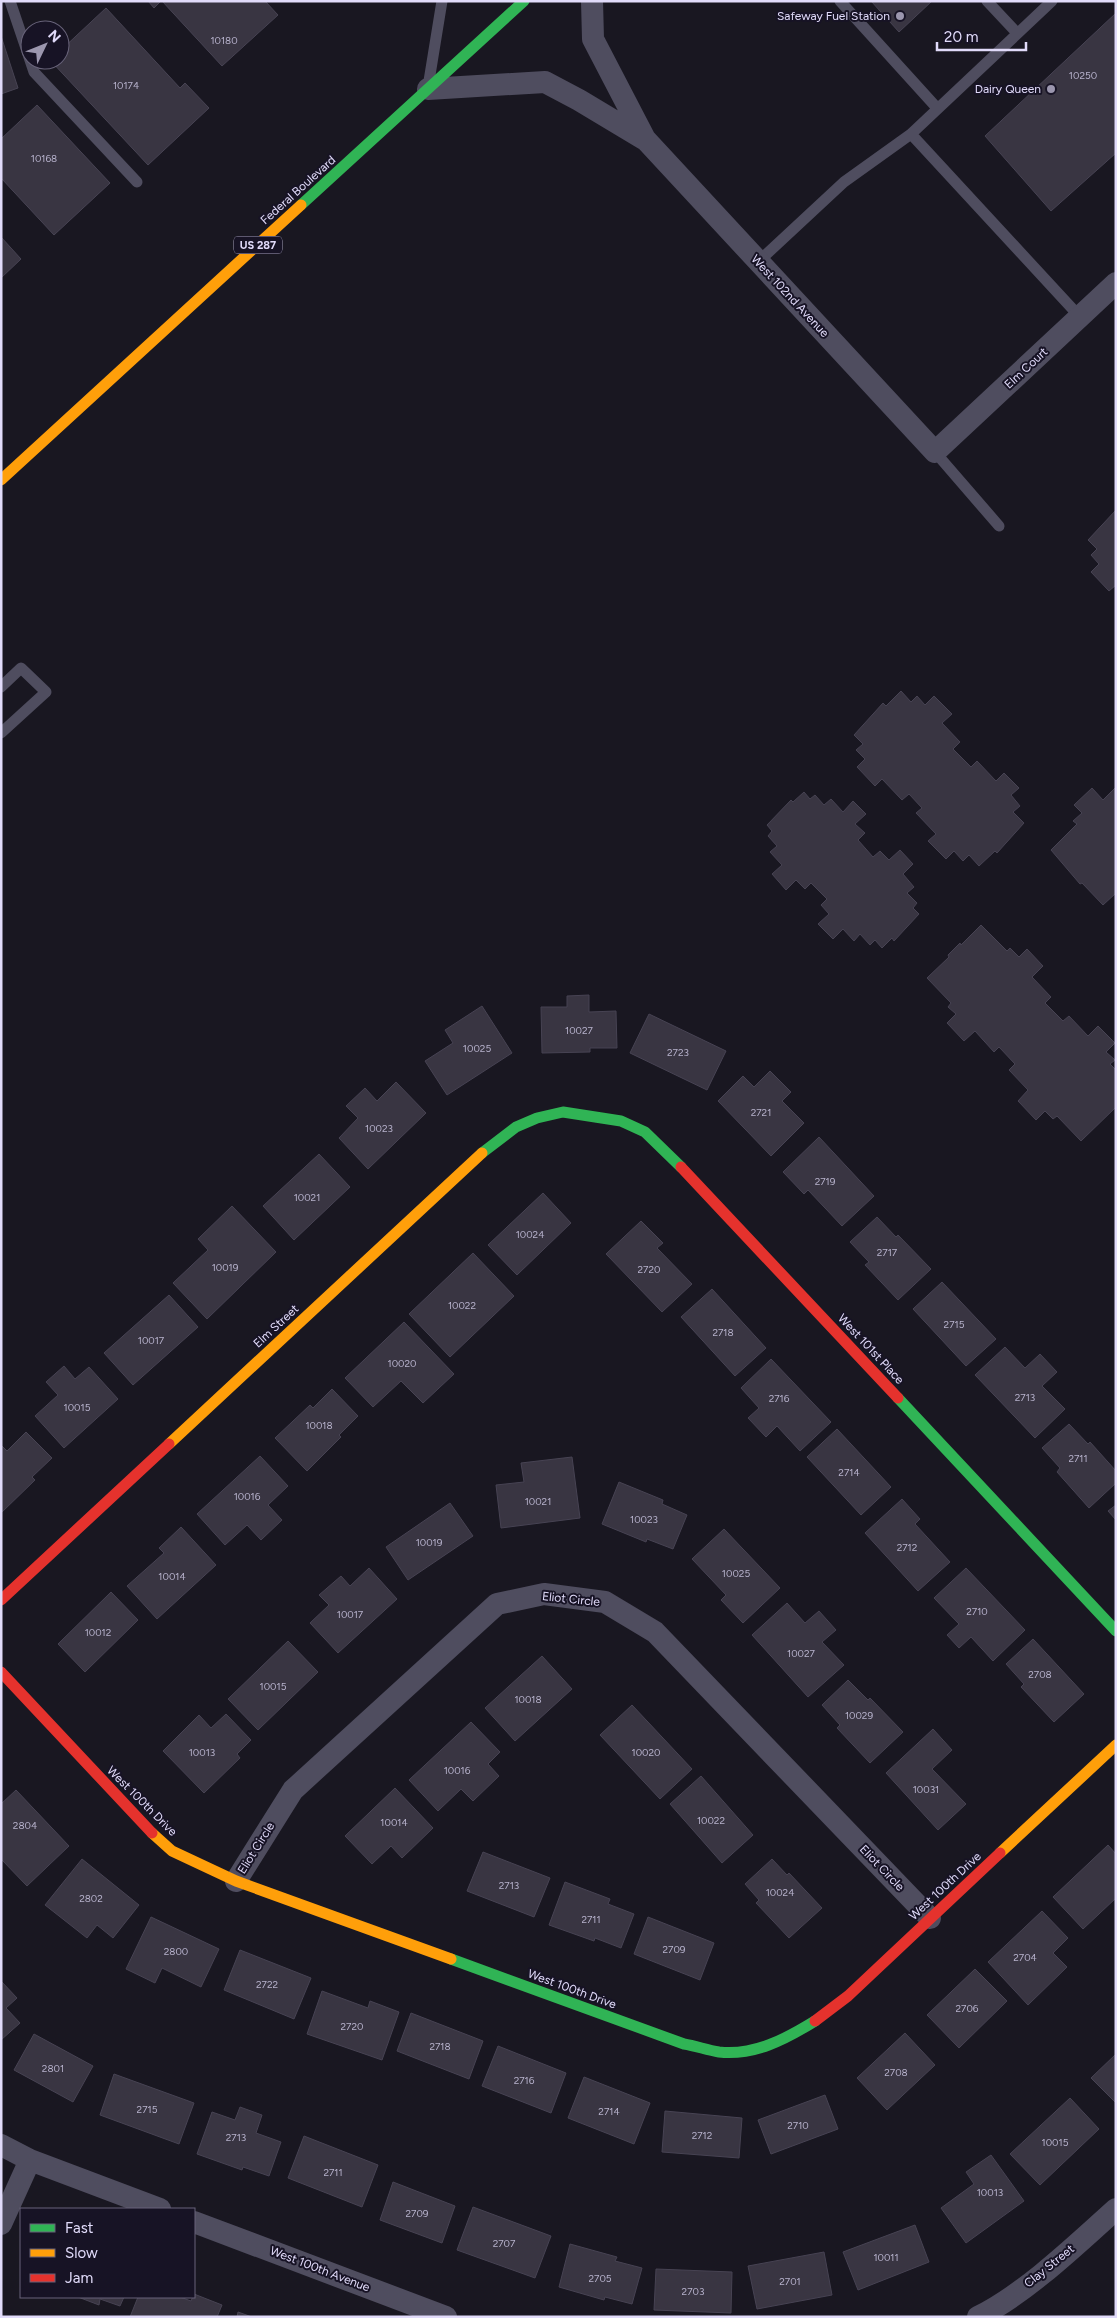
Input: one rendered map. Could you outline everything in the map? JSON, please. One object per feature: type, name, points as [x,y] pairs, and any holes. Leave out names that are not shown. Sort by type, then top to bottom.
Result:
[{"type":"street","name":"Federal Boulevard","points":[[1,480],[524,1]]},
{"type":"street","name":"West 102nd Avenue","points":[[592,1],[593,39],[645,140],[936,452]]},
{"type":"street","name":"West 102nd Avenue","points":[[428,89],[545,82],[645,140]]},
{"type":"street","name":"Elm Court","points":[[936,452],[1116,283]]},
{"type":"street","name":"Elm Street","points":[[1,1600],[480,1155],[516,1126],[537,1118],[563,1112],[589,1117]]},
{"type":"street","name":"West 101st Place","points":[[589,1117],[621,1121],[645,1132],[668,1153],[1116,1631]]},
{"type":"street","name":"Eliot Circle","points":[[236,1881],[293,1790],[497,1604],[544,1594],[605,1602],[655,1632],[930,1918]]},
{"type":"street","name":"West 100th Drive","points":[[1,1672],[142,1824],[172,1851],[236,1881],[684,2044],[722,2052],[752,2051],[782,2040],[819,2019],[848,1996],[1116,1745]]},
{"type":"street","points":[[1,2146],[30,2160],[157,2208]]},
{"type":"street","points":[[1,2224],[30,2160]]},
{"type":"street","name":"Clay Street","points":[[978,2317],[1009,2298],[1067,2253],[1116,2210]]},
{"type":"street","name":"West 100th Avenue","points":[[195,2222],[446,2317]]},
{"type":"lane","points":[[10,1],[34,72],[137,182]]},
{"type":"lane","points":[[428,89],[442,1]]},
{"type":"lane","points":[[840,1],[937,108]]},
{"type":"lane","points":[[988,1],[1017,33]]},
{"type":"lane","points":[[758,262],[844,182],[911,134],[1052,1]]},
{"type":"lane","points":[[911,134],[1080,317]]},
{"type":"lane","points":[[936,452],[998,526]]},
{"type":"lane","points":[[1,687],[22,668],[46,692],[1,733]]},
{"type":"building","points":[[148,1],[161,1],[154,8]]},
{"type":"building","points":[[162,1],[265,1],[278,15],[222,66]]},
{"type":"building","name":"Safeway Fuel Station","points":[[871,1],[932,1],[899,32]]},
{"type":"building","points":[[106,8],[180,88],[185,83],[209,108],[148,165],[59,70],[70,70],[70,42]]},
{"type":"building","points":[[1116,13],[1116,153],[1051,211],[985,136]]},
{"type":"building","points":[[1,36],[18,88],[1,94]]},
{"type":"building","points":[[37,105],[110,183],[54,235],[1,178],[1,139]]},
{"type":"building","points":[[1,237],[21,259],[1,278]]},
{"type":"building","points":[[1116,510],[1116,585],[1109,591],[1091,572],[1099,564],[1091,555],[1097,549],[1088,540]]},
{"type":"building","points":[[901,691],[911,702],[917,696],[925,705],[934,696],[952,714],[942,723],[960,742],[953,749],[971,767],[977,761],[996,781],[1004,773],[1019,788],[1011,795],[1020,806],[1013,812],[1024,823],[997,853],[995,851],[979,866],[969,855],[963,861],[954,851],[946,859],[928,841],[936,834],[916,813],[922,808],[909,794],[902,800],[882,779],[875,786],[857,767],[865,759],[856,750],[863,744],[854,735],[883,703],[886,706]]},
{"type":"building","points":[[1116,787],[1116,893],[1103,905],[1082,883],[1080,884],[1051,850],[1077,824],[1073,821],[1082,813],[1074,805],[1092,788],[1103,800]]},
{"type":"building","points":[[804,792],[810,799],[815,795],[824,805],[831,799],[843,812],[853,801],[866,814],[855,824],[865,833],[858,840],[873,857],[880,851],[889,860],[900,850],[913,864],[903,874],[914,887],[907,893],[917,903],[913,908],[919,914],[894,941],[892,938],[882,948],[875,940],[870,945],[860,934],[854,941],[843,929],[833,939],[818,924],[829,914],[821,905],[827,899],[811,883],[805,889],[796,880],[786,890],[772,874],[782,865],[770,852],[777,846],[768,836],[772,831],[767,825],[791,800],[793,802]]},
{"type":"building","points":[[981,925],[1007,951],[1010,948],[1019,957],[1027,949],[1043,966],[1032,977],[1051,997],[1045,1003],[1063,1021],[1069,1016],[1088,1036],[1098,1026],[1115,1043],[1106,1052],[1115,1060],[1110,1064],[1116,1070],[1116,1107],[1081,1141],[1057,1116],[1053,1119],[1045,1111],[1036,1120],[1018,1101],[1028,1090],[1009,1070],[1015,1064],[999,1047],[994,1052],[975,1031],[964,1041],[947,1023],[956,1014],[948,1007],[951,1003],[927,978],[949,957],[948,955],[960,943],[961,945]]},
{"type":"building","points":[[589,995],[589,1012],[616,1011],[617,1048],[590,1048],[590,1052],[542,1053],[541,1007],[567,1007],[567,996]]},
{"type":"building","points":[[482,1006],[512,1053],[447,1095],[425,1061],[453,1043],[445,1030]]},
{"type":"building","points":[[649,1014],[726,1051],[707,1090],[630,1053]]},
{"type":"building","points":[[770,1071],[791,1092],[782,1101],[804,1123],[771,1156],[718,1101],[743,1076],[754,1087]]},
{"type":"building","points":[[396,1082],[426,1113],[368,1169],[339,1138],[358,1118],[346,1106],[365,1088],[377,1101]]},
{"type":"building","points":[[819,1137],[874,1196],[842,1226],[808,1190],[804,1194],[783,1172]]},
{"type":"building","points":[[319,1154],[350,1187],[294,1240],[263,1206]]},
{"type":"building","points":[[543,1193],[571,1223],[517,1275],[488,1245]]},
{"type":"building","points":[[232,1206],[276,1252],[207,1319],[173,1283],[208,1250],[198,1239]]},
{"type":"building","points":[[877,1217],[896,1237],[898,1235],[931,1269],[898,1300],[865,1265],[869,1262],[850,1242]]},
{"type":"building","points":[[641,1221],[663,1243],[657,1248],[692,1284],[662,1312],[606,1254]]},
{"type":"building","points":[[473,1253],[514,1296],[450,1357],[409,1314]]},
{"type":"building","points":[[942,1282],[996,1339],[966,1366],[913,1309]]},
{"type":"building","points":[[712,1289],[766,1348],[735,1376],[681,1317]]},
{"type":"building","points":[[169,1295],[198,1327],[133,1385],[104,1353]]},
{"type":"building","points":[[404,1322],[454,1374],[423,1403],[401,1381],[373,1407],[345,1378]]},
{"type":"building","points":[[1005,1347],[1025,1368],[1040,1354],[1057,1372],[1042,1386],[1065,1409],[1035,1438],[975,1375]]},
{"type":"building","points":[[771,1359],[831,1422],[800,1451],[777,1426],[766,1437],[748,1418],[759,1408],[741,1388]]},
{"type":"building","points":[[64,1366],[75,1379],[89,1367],[118,1399],[64,1448],[35,1416],[58,1395],[46,1382]]},
{"type":"building","points":[[332,1389],[358,1416],[339,1435],[341,1437],[307,1471],[275,1438],[310,1405],[313,1408]]},
{"type":"building","points":[[1069,1424],[1088,1444],[1090,1442],[1116,1471],[1116,1483],[1089,1508],[1057,1472],[1060,1468],[1042,1448]]},
{"type":"building","points":[[837,1429],[891,1487],[861,1515],[807,1457]]},
{"type":"building","points":[[26,1432],[52,1458],[32,1477],[35,1480],[1,1513],[1,1445],[7,1451]]},
{"type":"building","points":[[260,1456],[288,1486],[268,1505],[282,1520],[261,1540],[247,1525],[225,1545],[197,1514]]},
{"type":"building","points":[[572,1457],[580,1518],[501,1528],[496,1485],[524,1482],[521,1463]]},
{"type":"building","points":[[619,1482],[663,1500],[662,1504],[687,1515],[673,1549],[647,1539],[646,1542],[602,1524]]},
{"type":"building","points":[[902,1499],[920,1519],[915,1524],[950,1562],[918,1591],[865,1533]]},
{"type":"building","points":[[450,1503],[473,1536],[408,1580],[386,1547]]},
{"type":"building","points":[[1116,1505],[1116,1520],[1108,1511]]},
{"type":"building","points":[[181,1527],[216,1565],[157,1619],[127,1586],[164,1553],[159,1548]]},
{"type":"building","points":[[724,1529],[780,1588],[743,1623],[721,1600],[726,1595],[692,1559]]},
{"type":"building","points":[[369,1568],[397,1599],[338,1653],[310,1623],[329,1605],[319,1595],[341,1576],[350,1586]]},
{"type":"building","points":[[966,1568],[1025,1630],[993,1661],[971,1637],[959,1648],[947,1635],[959,1624],[934,1598]]},
{"type":"building","points":[[111,1592],[138,1620],[85,1672],[58,1644]]},
{"type":"building","points":[[787,1603],[805,1623],[819,1611],[836,1630],[822,1642],[844,1665],[808,1697],[752,1635]]},
{"type":"building","points":[[1033,1639],[1084,1694],[1054,1722],[1021,1687],[1024,1684],[1006,1664]]},
{"type":"building","points":[[288,1641],[318,1672],[258,1730],[228,1699]]},
{"type":"building","points":[[542,1656],[572,1689],[515,1741],[485,1708]]},
{"type":"building","points":[[848,1680],[868,1700],[870,1698],[903,1732],[870,1763],[837,1728],[840,1725],[822,1705]]},
{"type":"building","points":[[632,1705],[692,1769],[660,1799],[600,1735]]},
{"type":"building","points":[[226,1714],[251,1740],[237,1754],[240,1758],[204,1793],[163,1751],[199,1715],[211,1728]]},
{"type":"building","points":[[471,1722],[500,1752],[488,1764],[499,1776],[473,1801],[461,1789],[438,1811],[409,1780]]},
{"type":"building","points":[[933,1729],[952,1750],[932,1769],[966,1804],[938,1830],[886,1773]]},
{"type":"building","points":[[701,1776],[753,1835],[722,1863],[670,1804]]},
{"type":"building","points":[[395,1788],[433,1828],[402,1858],[391,1846],[372,1864],[345,1836]]},
{"type":"building","points":[[16,1790],[69,1846],[27,1886],[1,1859],[1,1804]]},
{"type":"building","points":[[1108,1845],[1116,1854],[1116,1898],[1083,1929],[1053,1897]]},
{"type":"building","points":[[483,1852],[550,1878],[534,1917],[467,1891]]},
{"type":"building","points":[[82,1859],[139,1905],[113,1938],[97,1925],[87,1938],[45,1905]]},
{"type":"building","points":[[772,1859],[787,1875],[789,1873],[822,1908],[789,1938],[756,1903],[759,1900],[745,1884]]},
{"type":"building","points":[[565,1882],[610,1899],[608,1904],[634,1914],[621,1948],[595,1938],[594,1941],[549,1925]]},
{"type":"building","points":[[1042,1911],[1068,1938],[1053,1953],[1067,1967],[1028,2005],[988,1962]]},
{"type":"building","points":[[151,1917],[219,1949],[201,1987],[162,1968],[155,1983],[126,1969]]},
{"type":"building","points":[[648,1917],[714,1943],[700,1980],[634,1954]]},
{"type":"building","points":[[240,1950],[311,1978],[294,2019],[224,1990]]},
{"type":"building","points":[[975,1969],[1007,2001],[959,2048],[927,2015]]},
{"type":"building","points":[[1,1981],[17,1998],[6,2008],[20,2023],[1,2040]]},
{"type":"building","points":[[322,1991],[368,2008],[370,2001],[399,2012],[382,2060],[307,2034]]},
{"type":"building","points":[[411,2013],[483,2041],[469,2079],[397,2051]]},
{"type":"building","points":[[905,2033],[935,2065],[887,2110],[857,2078]]},
{"type":"building","points":[[34,2034],[93,2066],[73,2102],[14,2070]]},
{"type":"building","points":[[498,2046],[566,2073],[551,2113],[482,2086]]},
{"type":"building","points":[[1116,2054],[1116,2103],[1091,2078]]},
{"type":"building","points":[[114,2074],[194,2103],[179,2144],[100,2115]]},
{"type":"building","points":[[584,2077],[650,2103],[634,2144],[568,2118]]},
{"type":"building","points":[[825,2095],[838,2129],[771,2154],[758,2120]]},
{"type":"building","points":[[1070,2098],[1099,2129],[1040,2185],[1010,2154]]},
{"type":"building","points":[[240,2107],[262,2115],[256,2133],[281,2142],[269,2176],[243,2167],[242,2170],[197,2154],[212,2112],[235,2120]]},
{"type":"building","points":[[665,2111],[742,2118],[739,2158],[662,2152]]},
{"type":"building","points":[[304,2136],[378,2165],[362,2207],[288,2178]]},
{"type":"building","points":[[991,2155],[1024,2201],[966,2243],[941,2208],[974,2184],[966,2172]]},
{"type":"building","points":[[393,2182],[455,2206],[442,2243],[380,2220]]},
{"type":"building","points":[[473,2207],[551,2236],[535,2278],[457,2250]]},
{"type":"building","points":[[915,2225],[929,2262],[858,2290],[843,2252]]},
{"type":"building","points":[[570,2244],[617,2257],[615,2261],[642,2268],[632,2304],[605,2297],[604,2300],[559,2287]]},
{"type":"building","points":[[824,2252],[832,2295],[757,2309],[748,2266]]},
{"type":"building","points":[[656,2269],[732,2272],[731,2313],[654,2310]]},
{"type":"building","points":[[195,2294],[222,2305],[217,2317],[130,2317],[138,2298],[183,2298],[191,2301],[192,2298],[195,2298]]},
{"type":"building","points":[[81,2298],[124,2298],[120,2306],[100,2299],[99,2305]]},
{"type":"building","points":[[238,2312],[252,2317],[237,2317]]},
{"type":"traffic: fast","points":[[301,205],[524,1]]},
{"type":"traffic: fast","points":[[482,1153],[516,1127],[537,1118],[563,1112],[621,1121],[645,1132],[681,1167]]},
{"type":"traffic: fast","points":[[898,1398],[1116,1631]]},
{"type":"traffic: fast","points":[[451,1959],[684,2044],[719,2052],[732,2053],[757,2049],[781,2040],[815,2021]]},
{"type":"traffic: slow","points":[[1,480],[301,205]]},
{"type":"traffic: slow","points":[[169,1444],[482,1153]]},
{"type":"traffic: slow","points":[[1000,1853],[1116,1745]]},
{"type":"traffic: slow","points":[[152,1833],[172,1851],[236,1881],[451,1959]]},
{"type":"traffic: jam","points":[[681,1167],[898,1398]]},
{"type":"traffic: jam","points":[[1,1600],[169,1444]]},
{"type":"traffic: jam","points":[[1,1672],[152,1833]]},
{"type":"traffic: jam","points":[[815,2021],[848,1996],[1000,1853]]},
{"type":"place","name":"Safeway Fuel Station","points":[[900,16]]},
{"type":"place","name":"Dairy Queen","points":[[1051,89]]}]
